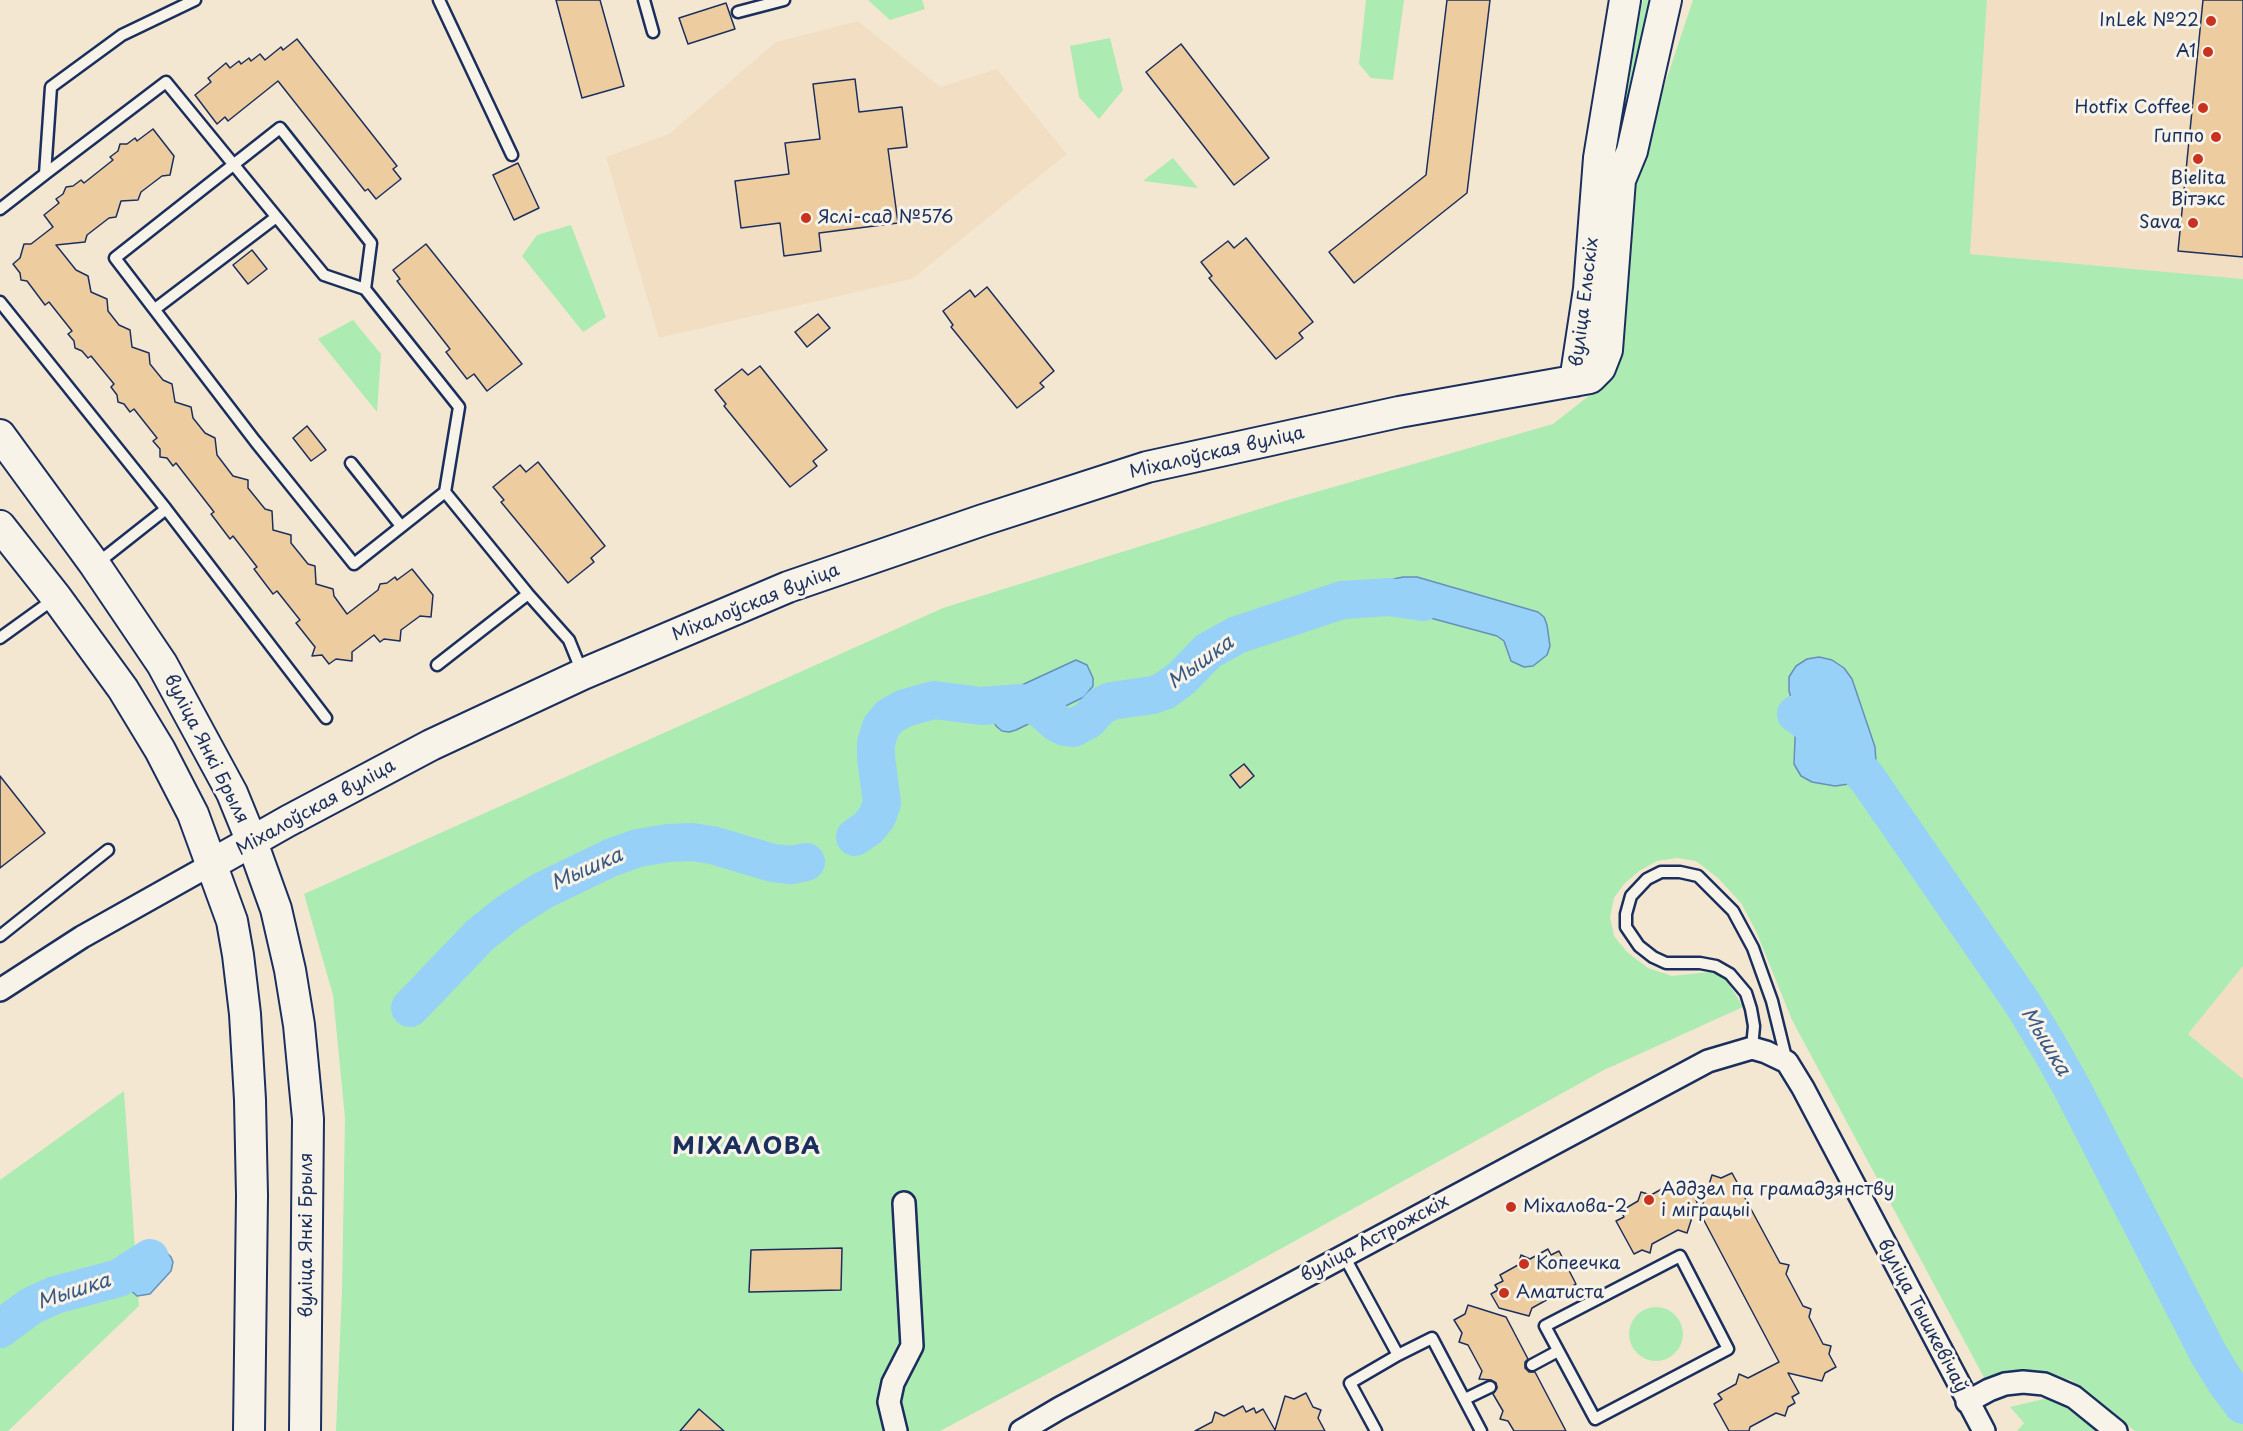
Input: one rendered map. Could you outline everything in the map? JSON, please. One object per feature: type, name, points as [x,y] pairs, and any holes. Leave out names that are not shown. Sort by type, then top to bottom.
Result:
[{"type":"street","name":"вуліца Ельскіх","points":[[1625,0],[1599,158],[1589,289],[1575,381],[1590,378],[1600,369],[1607,350],[1620,180],[1632,151],[1666,0]]},
{"type":"street","name":"Міхалоўская вуліца","points":[[0,990],[82,937],[431,745],[583,674],[788,587],[1147,467],[1399,412],[1575,381]]},
{"type":"street","name":"вуліца Янкі Брыля","points":[[0,435],[95,565],[162,664],[232,793],[276,909],[291,970],[308,1119],[305,1431]]},
{"type":"street","points":[[0,526],[56,597],[123,689],[160,750],[194,814],[232,921],[245,1024],[250,1100],[252,1196],[249,1431]]},
{"type":"street","points":[[1752,1048],[1787,1062]]},
{"type":"street","name":"вуліца Астрожскіх","points":[[1021,1431],[1708,1061],[1752,1048]]},
{"type":"street","name":"вуліца Тышкевічаў","points":[[1787,1062],[1803,1088],[1984,1431]]},
{"type":"street","points":[[896,1431],[889,1402],[893,1383],[912,1346],[904,1203]]},
{"type":"street","points":[[1967,1402],[2006,1384],[2023,1382],[2044,1384],[2074,1396],[2116,1431]]},
{"type":"lane","points":[[45,174],[51,87],[122,35],[195,0]]},
{"type":"lane","points":[[439,0],[512,155]]},
{"type":"lane","points":[[644,0],[653,32]]},
{"type":"lane","points":[[738,12],[784,0]]},
{"type":"lane","points":[[0,209],[166,82],[234,166],[275,218],[324,276],[365,289],[459,406],[445,492],[354,564],[255,441],[115,258],[234,166],[280,128],[371,243],[365,289]]},
{"type":"lane","points":[[155,309],[275,218]]},
{"type":"lane","points":[[0,302],[166,509],[326,718]]},
{"type":"lane","points":[[351,463],[401,526]]},
{"type":"lane","points":[[445,492],[528,594],[569,640],[583,674]]},
{"type":"lane","points":[[95,565],[166,509]]},
{"type":"lane","points":[[437,665],[528,594]]},
{"type":"lane","points":[[0,639],[56,597]]},
{"type":"lane","points":[[0,936],[108,850]]},
{"type":"lane","points":[[1752,1048],[1754,1026],[1751,1009],[1746,993],[1730,974],[1716,966],[1700,963],[1666,963],[1653,957],[1639,946],[1626,927],[1626,914],[1631,896],[1647,879],[1661,872],[1680,872],[1698,876],[1732,911],[1753,948],[1772,1001],[1787,1062]]},
{"type":"lane","points":[[1344,1256],[1398,1355]]},
{"type":"lane","points":[[1680,1256],[1728,1349],[1595,1419],[1558,1351],[1545,1326],[1680,1256]]},
{"type":"lane","points":[[1376,1431],[1350,1383],[1431,1338],[1481,1431]]},
{"type":"lane","points":[[1532,1365],[1558,1351]]},
{"type":"lane","points":[[1465,1399],[1490,1386]]},
{"type":"shaded area","points":[[1987,0],[2243,0],[2243,279],[1970,254]]},
{"type":"shaded area","name":"Яслі-сад №576","points":[[858,21],[940,87],[997,69],[1067,154],[912,279],[659,338],[606,157],[669,134],[776,42]]},
{"type":"shaded area","points":[[2243,966],[2243,1079],[2188,1034]]},
{"type":"green space","points":[[868,0],[922,0],[925,9],[890,20]]},
{"type":"green space","points":[[1366,0],[1404,0],[1393,80],[1371,78],[1359,64]]},
{"type":"green space","points":[[1643,0],[1656,0],[1625,156],[1610,155]]},
{"type":"green space","points":[[1693,0],[1987,0],[1970,254],[2243,279],[2243,966],[2188,1034],[2243,1079],[2243,1431],[2135,1431],[2071,1380],[2030,1370],[1987,1383],[1792,1020],[1756,931],[1741,903],[1718,878],[1696,861],[1677,858],[1657,861],[1639,871],[1624,884],[1614,898],[1610,917],[1614,936],[1627,952],[1648,968],[1672,976],[1710,972],[1726,979],[1743,1007],[1604,1070],[1226,1279],[940,1431],[336,1431],[342,1291],[345,1118],[333,995],[304,894],[943,608],[1288,500],[1553,424],[1609,380],[1627,197]]},
{"type":"green space","points":[[1110,38],[1123,90],[1099,119],[1079,97],[1070,46]]},
{"type":"green space","points":[[1173,158],[1198,188],[1143,181]]},
{"type":"green space","points":[[571,225],[606,317],[583,332],[522,256],[537,235]]},
{"type":"green space","points":[[353,320],[381,354],[377,412],[318,339]]},
{"type":"green space","points":[[124,1091],[139,1306],[8,1431],[0,1431],[0,1180]]},
{"type":"green space","points":[[1656,1307],[1666,1309],[1675,1315],[1681,1324],[1683,1334],[1681,1344],[1675,1353],[1666,1359],[1656,1361],[1646,1359],[1637,1353],[1631,1344],[1629,1334],[1631,1324],[1637,1315],[1646,1309]]},
{"type":"green space","points":[[2048,1398],[2068,1406],[2100,1431],[2017,1431],[2024,1423],[2010,1407]]},
{"type":"water","points":[[1417,577],[1538,612],[1544,617],[1547,625],[1550,646],[1547,655],[1533,666],[1524,667],[1511,661],[1504,641],[1497,636],[1375,603],[1375,592],[1380,587],[1389,580]]},
{"type":"water","points":[[1819,657],[1832,660],[1844,668],[1852,679],[1875,747],[1874,771],[1867,778],[1856,783],[1835,786],[1812,782],[1801,776],[1794,764],[1796,714],[1789,691],[1789,677],[1796,666],[1807,659]]},
{"type":"water","points":[[1076,660],[1087,665],[1093,678],[1093,686],[1084,697],[1016,730],[1002,731],[996,726],[993,711],[1003,696],[1011,690]]},
{"type":"water","points":[[156,1248],[163,1249],[171,1257],[173,1262],[171,1271],[150,1294],[137,1296],[127,1287],[126,1270],[140,1254]]},
{"type":"building","points":[[556,0],[600,0],[624,86],[582,98]]},
{"type":"building","points":[[1447,0],[1490,0],[1467,193],[1354,283],[1329,252],[1426,175]]},
{"type":"building","name":"Гиппо","points":[[2203,0],[2243,0],[2243,257],[2178,251]]},
{"type":"building","points":[[726,3],[735,29],[688,44],[679,18]]},
{"type":"building","points":[[297,39],[397,166],[393,169],[401,179],[376,199],[368,189],[365,191],[278,81],[228,121],[225,117],[217,124],[195,95],[211,82],[208,78],[226,63],[230,68],[239,61],[241,64],[249,58],[251,61],[260,54],[265,60],[281,47],[283,50]]},
{"type":"building","points":[[1181,44],[1269,158],[1234,185],[1146,72]]},
{"type":"building","points":[[855,79],[859,112],[902,107],[907,147],[888,149],[898,223],[819,233],[821,251],[784,256],[780,223],[741,228],[735,181],[789,174],[785,143],[820,139],[813,84]]},
{"type":"building","points":[[153,129],[174,156],[170,175],[162,176],[141,192],[138,200],[121,201],[116,217],[109,218],[87,235],[85,242],[56,245],[76,270],[88,276],[91,292],[107,299],[108,311],[119,325],[130,330],[132,347],[149,353],[150,364],[163,380],[172,384],[175,402],[191,407],[193,418],[205,433],[215,438],[217,455],[233,476],[248,480],[248,488],[265,509],[272,511],[273,530],[291,535],[291,543],[308,564],[315,566],[316,584],[333,589],[334,596],[347,614],[378,590],[380,584],[387,583],[395,577],[397,580],[412,569],[433,595],[431,617],[420,616],[401,630],[400,641],[384,639],[380,642],[374,635],[352,652],[352,661],[336,659],[329,664],[322,655],[312,656],[315,647],[296,623],[300,620],[277,591],[273,594],[254,569],[257,567],[233,536],[230,539],[211,514],[214,512],[176,463],[173,466],[167,458],[160,457],[160,449],[153,441],[157,438],[134,409],[130,412],[124,404],[118,402],[117,395],[111,387],[114,384],[91,356],[88,358],[82,351],[75,348],[74,341],[68,334],[72,331],[49,302],[45,305],[27,281],[21,280],[20,273],[13,264],[20,258],[24,244],[31,244],[53,227],[44,215],[59,203],[56,199],[63,194],[66,187],[73,186],[81,180],[84,183],[113,160],[110,157],[118,151],[120,144],[127,144],[135,138],[137,141]]},
{"type":"building","points":[[518,163],[539,208],[514,220],[493,175]]},
{"type":"building","points":[[1246,238],[1313,322],[1299,333],[1303,338],[1276,359],[1209,278],[1212,276],[1201,262],[1228,241],[1234,248]]},
{"type":"building","points":[[426,244],[522,364],[487,391],[474,374],[467,379],[446,352],[450,349],[397,281],[400,279],[393,270]]},
{"type":"building","points":[[252,250],[267,269],[248,284],[233,265]]},
{"type":"building","points":[[987,287],[1054,371],[1040,383],[1044,387],[1017,408],[951,327],[953,325],[943,311],[970,290],[975,297]]},
{"type":"building","points":[[818,314],[830,328],[807,347],[795,332]]},
{"type":"building","points":[[760,366],[827,450],[813,461],[817,466],[790,487],[724,406],[726,404],[715,390],[742,369],[748,375]]},
{"type":"building","points":[[307,426],[326,450],[311,461],[293,438]]},
{"type":"building","points":[[538,462],[605,546],[591,558],[594,562],[568,583],[501,502],[504,500],[493,487],[520,465],[526,472]]},
{"type":"building","points":[[1244,764],[1254,776],[1240,788],[1230,775]]},
{"type":"building","points":[[0,776],[45,833],[0,868]]},
{"type":"building","points":[[1732,1173],[1739,1186],[1748,1189],[1745,1198],[1780,1263],[1789,1265],[1786,1274],[1803,1306],[1811,1309],[1809,1317],[1823,1344],[1831,1346],[1829,1354],[1836,1367],[1825,1373],[1822,1381],[1788,1373],[1799,1393],[1792,1397],[1795,1403],[1788,1407],[1785,1416],[1776,1413],[1750,1427],[1749,1431],[1729,1431],[1714,1404],[1722,1399],[1718,1394],[1736,1384],[1739,1374],[1748,1378],[1779,1362],[1700,1213],[1712,1175],[1721,1178]]},
{"type":"building","points":[[1669,1185],[1672,1191],[1680,1187],[1683,1192],[1689,1188],[1697,1202],[1687,1233],[1678,1230],[1652,1244],[1650,1253],[1642,1250],[1634,1254],[1616,1221],[1624,1217],[1621,1211],[1638,1201],[1641,1192],[1651,1195]]},
{"type":"building","points":[[842,1248],[841,1290],[749,1292],[751,1250]]},
{"type":"building","points":[[1548,1249],[1551,1255],[1559,1251],[1576,1284],[1569,1288],[1566,1297],[1558,1294],[1552,1297],[1532,1308],[1529,1316],[1499,1308],[1491,1294],[1498,1290],[1495,1285],[1503,1281],[1500,1275],[1518,1265],[1521,1255],[1530,1259]]},
{"type":"building","points":[[1468,1305],[1506,1317],[1528,1359],[1525,1362],[1525,1368],[1529,1372],[1535,1372],[1566,1431],[1514,1431],[1508,1421],[1500,1419],[1503,1411],[1493,1394],[1497,1388],[1496,1383],[1479,1379],[1482,1371],[1468,1345],[1459,1342],[1462,1333],[1454,1320],[1465,1314]]},
{"type":"building","points":[[1306,1393],[1313,1407],[1321,1410],[1318,1418],[1325,1431],[1195,1431],[1212,1422],[1215,1412],[1224,1416],[1243,1406],[1246,1412],[1254,1408],[1256,1413],[1263,1409],[1275,1430],[1285,1396],[1294,1399]]},
{"type":"building","points":[[699,1409],[724,1431],[680,1431]]},
{"type":"waterway","name":"Мышка","points":[[855,837],[868,828],[877,817],[882,803],[876,757],[876,743],[881,727],[890,716],[905,708],[934,700],[981,706],[1021,703],[1040,708],[1057,723],[1073,728],[1088,720],[1101,706],[1111,701],[1153,695],[1164,691],[1182,678],[1208,651],[1237,635],[1342,600],[1389,597],[1423,602]]},
{"type":"waterway","name":"Мышка","points":[[1796,714],[1830,738],[1867,778],[2023,1004],[2072,1088],[2208,1353],[2243,1405]]},
{"type":"waterway","name":"Мышка","points":[[410,1008],[480,935],[509,912],[542,891],[610,858],[638,848],[692,842],[712,845],[773,863],[791,865],[806,862]]},
{"type":"waterway","name":"Мышка","points":[[0,1329],[31,1306],[55,1295],[119,1278],[150,1258]]},
{"type":"place","name":"InLek №22","points":[[2211,21]]},
{"type":"place","name":"A1","points":[[2208,52]]},
{"type":"place","name":"Hotfix Coffee","points":[[2203,108]]},
{"type":"place","name":"Гиппо","points":[[2216,137]]},
{"type":"place","name":"Bielita Вітэкс","points":[[2198,159]]},
{"type":"place","name":"Яслі-сад №576","points":[[806,218]]},
{"type":"place","name":"Sava","points":[[2193,223]]},
{"type":"place","name":"Аддзел па грамадзянству і міграцыі","points":[[1649,1200]]},
{"type":"place","name":"Міхалова-2","points":[[1511,1207]]},
{"type":"place","name":"Копеечка","points":[[1524,1264]]},
{"type":"place","name":"Аматиста","points":[[1504,1293]]},
{"type":"district","name":"МІХАЛОВА","points":[[747,1147]]}]
